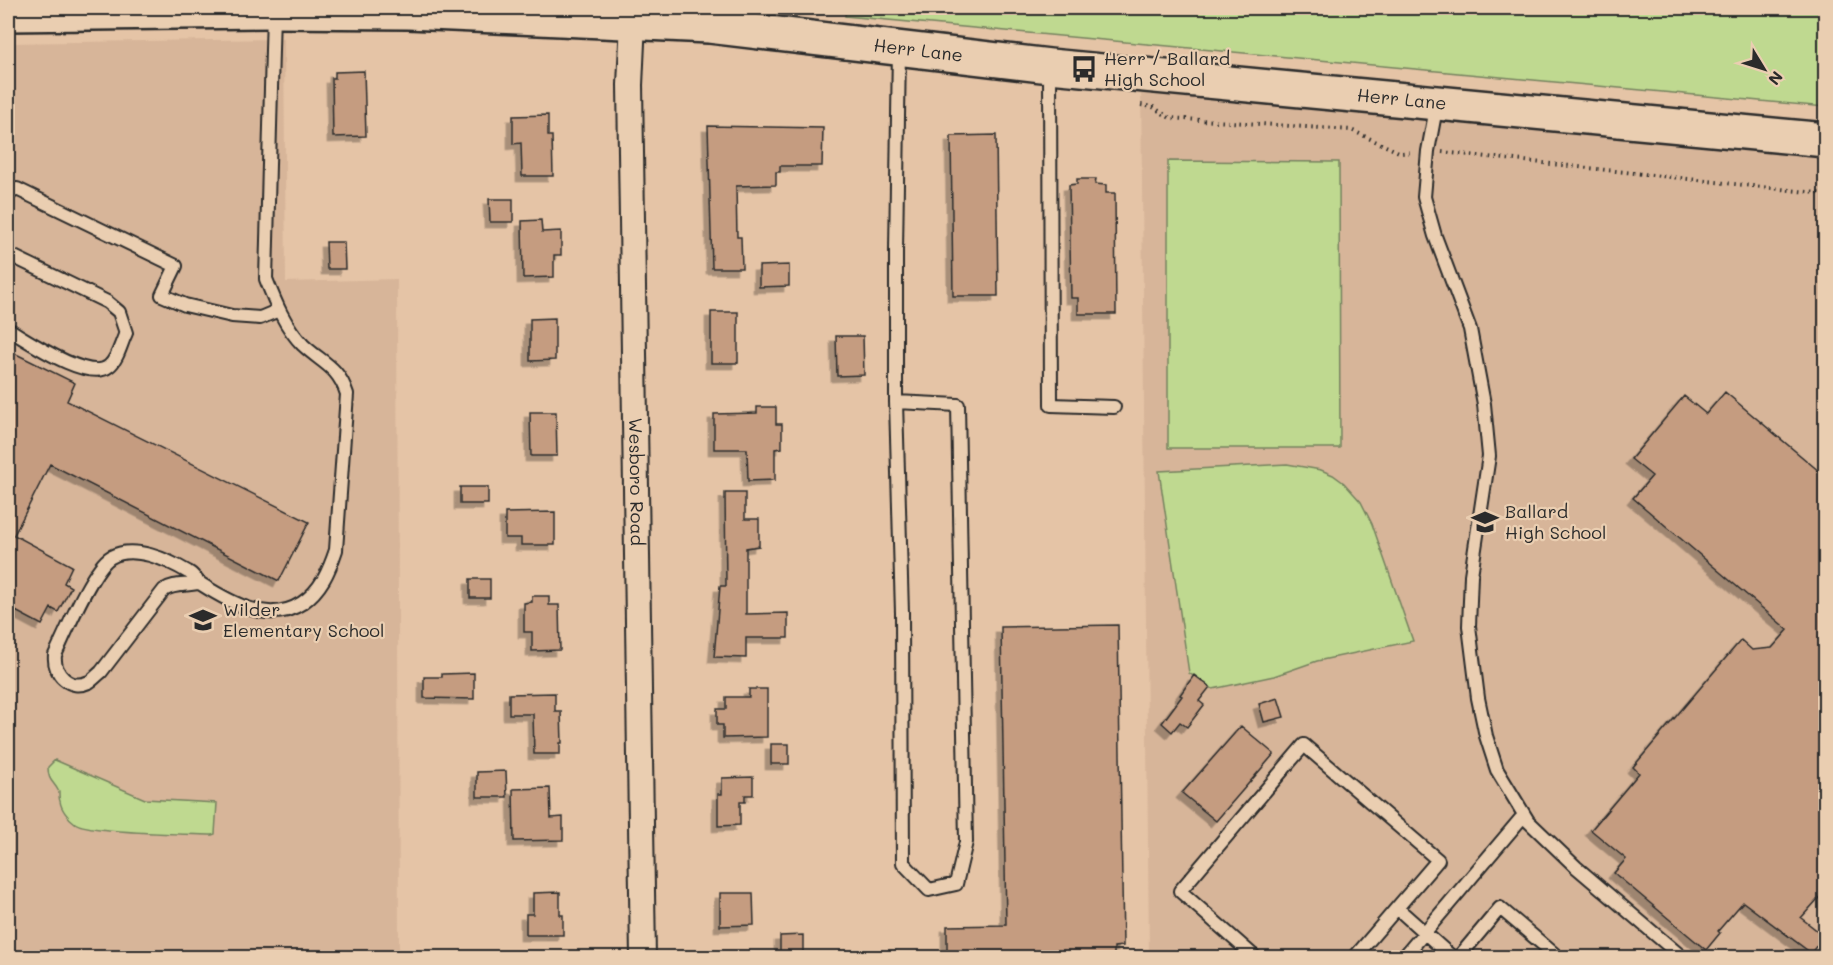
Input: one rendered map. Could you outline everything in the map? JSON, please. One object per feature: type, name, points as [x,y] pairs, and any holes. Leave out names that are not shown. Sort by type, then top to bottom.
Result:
[{"type":"main road","name":"Herr Lane","points":[[8,14],[273,9],[633,14],[709,26],[1050,66],[1826,140]]},
{"type":"street","name":"Wesboro Road","points":[[633,14],[630,85],[644,957]]},
{"type":"lane","points":[[198,583],[186,586],[173,585],[164,590],[101,672],[90,681],[79,684],[68,682],[58,674],[54,665],[55,655],[97,572],[111,557],[131,551],[141,552],[192,573],[198,583],[249,608],[268,613],[296,607],[311,595],[325,578],[333,561],[336,550],[347,394],[333,368],[303,345],[291,330],[279,310],[266,279],[273,9]]},
{"type":"lane","points":[[896,402],[958,405],[966,842],[956,884],[929,890],[903,863],[902,613],[896,402],[899,48]]},
{"type":"lane","points":[[1050,66],[1051,405],[1114,407]]},
{"type":"lane","points":[[1437,102],[1428,151],[1424,197],[1435,236],[1470,329],[1484,404],[1489,456],[1471,575],[1469,626],[1476,689],[1486,736],[1497,770],[1532,825],[1576,867],[1683,957]]},
{"type":"lane","points":[[8,194],[17,189],[176,266],[162,295],[177,302],[214,312],[251,318],[260,318],[279,310]]},
{"type":"lane","points":[[8,254],[106,302],[119,312],[126,333],[109,366],[101,370],[88,370],[76,367],[8,329]]},
{"type":"lane","points":[[1256,957],[1180,891],[1304,745],[1438,860],[1354,957]]},
{"type":"lane","points":[[1403,957],[1524,815]]},
{"type":"lane","points":[[1397,908],[1455,957],[1500,908],[1559,957]]},
{"type":"path","points":[[1141,105],[1153,107],[1170,118],[1351,130],[1401,153],[1428,151],[1826,194]]},
{"type":"shaded area","name":"Wilder Elementary School","points":[[284,39],[286,282],[397,279],[399,957],[8,957],[8,43]]},
{"type":"shaded area","name":"Ballard High School","points":[[1141,75],[1825,142],[1825,957],[1149,957]]},
{"type":"green space","points":[[846,8],[1825,8],[1825,107],[845,16]]},
{"type":"green space","points":[[1168,161],[1339,162],[1340,448],[1168,448]]},
{"type":"green space","points":[[1287,464],[1321,470],[1333,475],[1344,483],[1361,502],[1372,524],[1413,641],[1317,661],[1274,676],[1213,689],[1189,673],[1159,471]]},
{"type":"green space","points":[[55,760],[145,799],[217,803],[215,834],[118,831],[75,823],[63,810],[59,792],[49,776],[48,767]]},
{"type":"building","points":[[364,71],[366,136],[333,137],[332,78],[335,78],[335,72]]},
{"type":"building","points":[[548,115],[548,136],[552,136],[553,176],[522,176],[521,143],[513,144],[513,116]]},
{"type":"building","points":[[708,126],[823,128],[822,166],[780,166],[780,172],[776,172],[776,185],[736,186],[737,237],[741,237],[742,268],[712,268]]},
{"type":"building","points":[[996,135],[998,296],[953,296],[951,136]]},
{"type":"building","points":[[1077,179],[1096,179],[1095,184],[1106,185],[1106,193],[1115,193],[1116,314],[1078,314],[1078,298],[1071,298],[1069,185],[1077,184]]},
{"type":"building","points":[[489,199],[513,199],[513,222],[490,222]]},
{"type":"building","points":[[541,220],[542,232],[561,231],[561,255],[554,255],[554,277],[523,278],[522,221]]},
{"type":"building","points":[[326,242],[344,242],[345,269],[327,269]]},
{"type":"building","points":[[789,265],[789,286],[759,287],[759,266]]},
{"type":"building","points":[[711,312],[738,312],[738,363],[711,363]]},
{"type":"building","points":[[555,318],[555,360],[530,361],[530,319]]},
{"type":"building","points":[[836,336],[863,336],[864,375],[837,376]]},
{"type":"building","points":[[8,350],[75,383],[67,401],[309,522],[279,581],[50,464],[14,535],[72,566],[64,583],[71,587],[58,612],[51,608],[42,625],[8,607]]},
{"type":"building","points":[[1725,392],[1826,477],[1826,890],[1801,918],[1824,936],[1811,953],[1743,902],[1718,931],[1720,933],[1706,950],[1614,873],[1626,859],[1591,830],[1639,773],[1633,767],[1741,640],[1752,650],[1772,648],[1788,630],[1633,498],[1652,476],[1631,459],[1684,396],[1706,414]]},
{"type":"building","points":[[757,407],[776,407],[776,424],[782,424],[782,448],[775,449],[775,480],[748,481],[747,449],[714,449],[714,414],[757,413]]},
{"type":"building","points":[[530,412],[556,412],[557,456],[531,456]]},
{"type":"building","points":[[460,487],[488,487],[488,504],[460,504]]},
{"type":"building","points":[[725,493],[745,493],[745,519],[759,519],[759,546],[746,548],[746,614],[788,613],[788,638],[746,638],[746,658],[714,657],[720,586],[726,586]]},
{"type":"building","points":[[555,512],[555,545],[521,545],[521,538],[505,538],[505,513]]},
{"type":"building","points":[[470,579],[490,579],[490,598],[470,598]]},
{"type":"building","points":[[532,596],[549,596],[549,605],[559,605],[560,650],[532,651],[532,632],[524,632],[524,603],[532,602]]},
{"type":"building","points":[[1118,625],[1123,946],[1114,947],[1114,957],[947,957],[947,926],[1006,925],[1001,627]]},
{"type":"building","points":[[474,673],[474,699],[424,698],[424,677]]},
{"type":"building","points":[[1194,675],[1210,687],[1199,701],[1204,705],[1187,727],[1180,722],[1172,732],[1162,723]]},
{"type":"building","points":[[749,689],[767,689],[767,737],[723,738],[723,725],[717,725],[717,709],[726,709],[726,697],[749,697]]},
{"type":"building","points":[[555,693],[555,711],[561,711],[560,754],[534,754],[533,714],[509,714],[509,694]]},
{"type":"building","points":[[1278,698],[1284,717],[1264,722],[1259,704]]},
{"type":"building","points":[[1241,726],[1274,754],[1216,821],[1182,793]]},
{"type":"building","points":[[771,744],[789,744],[789,764],[771,764]]},
{"type":"building","points":[[506,771],[507,797],[477,797],[477,772]]},
{"type":"building","points":[[753,777],[753,795],[745,795],[745,802],[740,802],[740,825],[718,826],[718,794],[722,794],[722,778]]},
{"type":"building","points":[[550,788],[551,818],[563,817],[563,840],[514,841],[513,789]]},
{"type":"building","points":[[560,892],[563,935],[526,935],[526,914],[533,914],[533,893]]},
{"type":"building","points":[[720,893],[753,893],[754,925],[720,926]]},
{"type":"building","points":[[803,935],[803,957],[780,957],[780,936]]},
{"type":"place","name":"Herr / Ballard High School","points":[[1084,69]]},
{"type":"place","name":"Ballard High School","points":[[1485,522]]},
{"type":"place","name":"Wilder Elementary School","points":[[203,620]]}]
